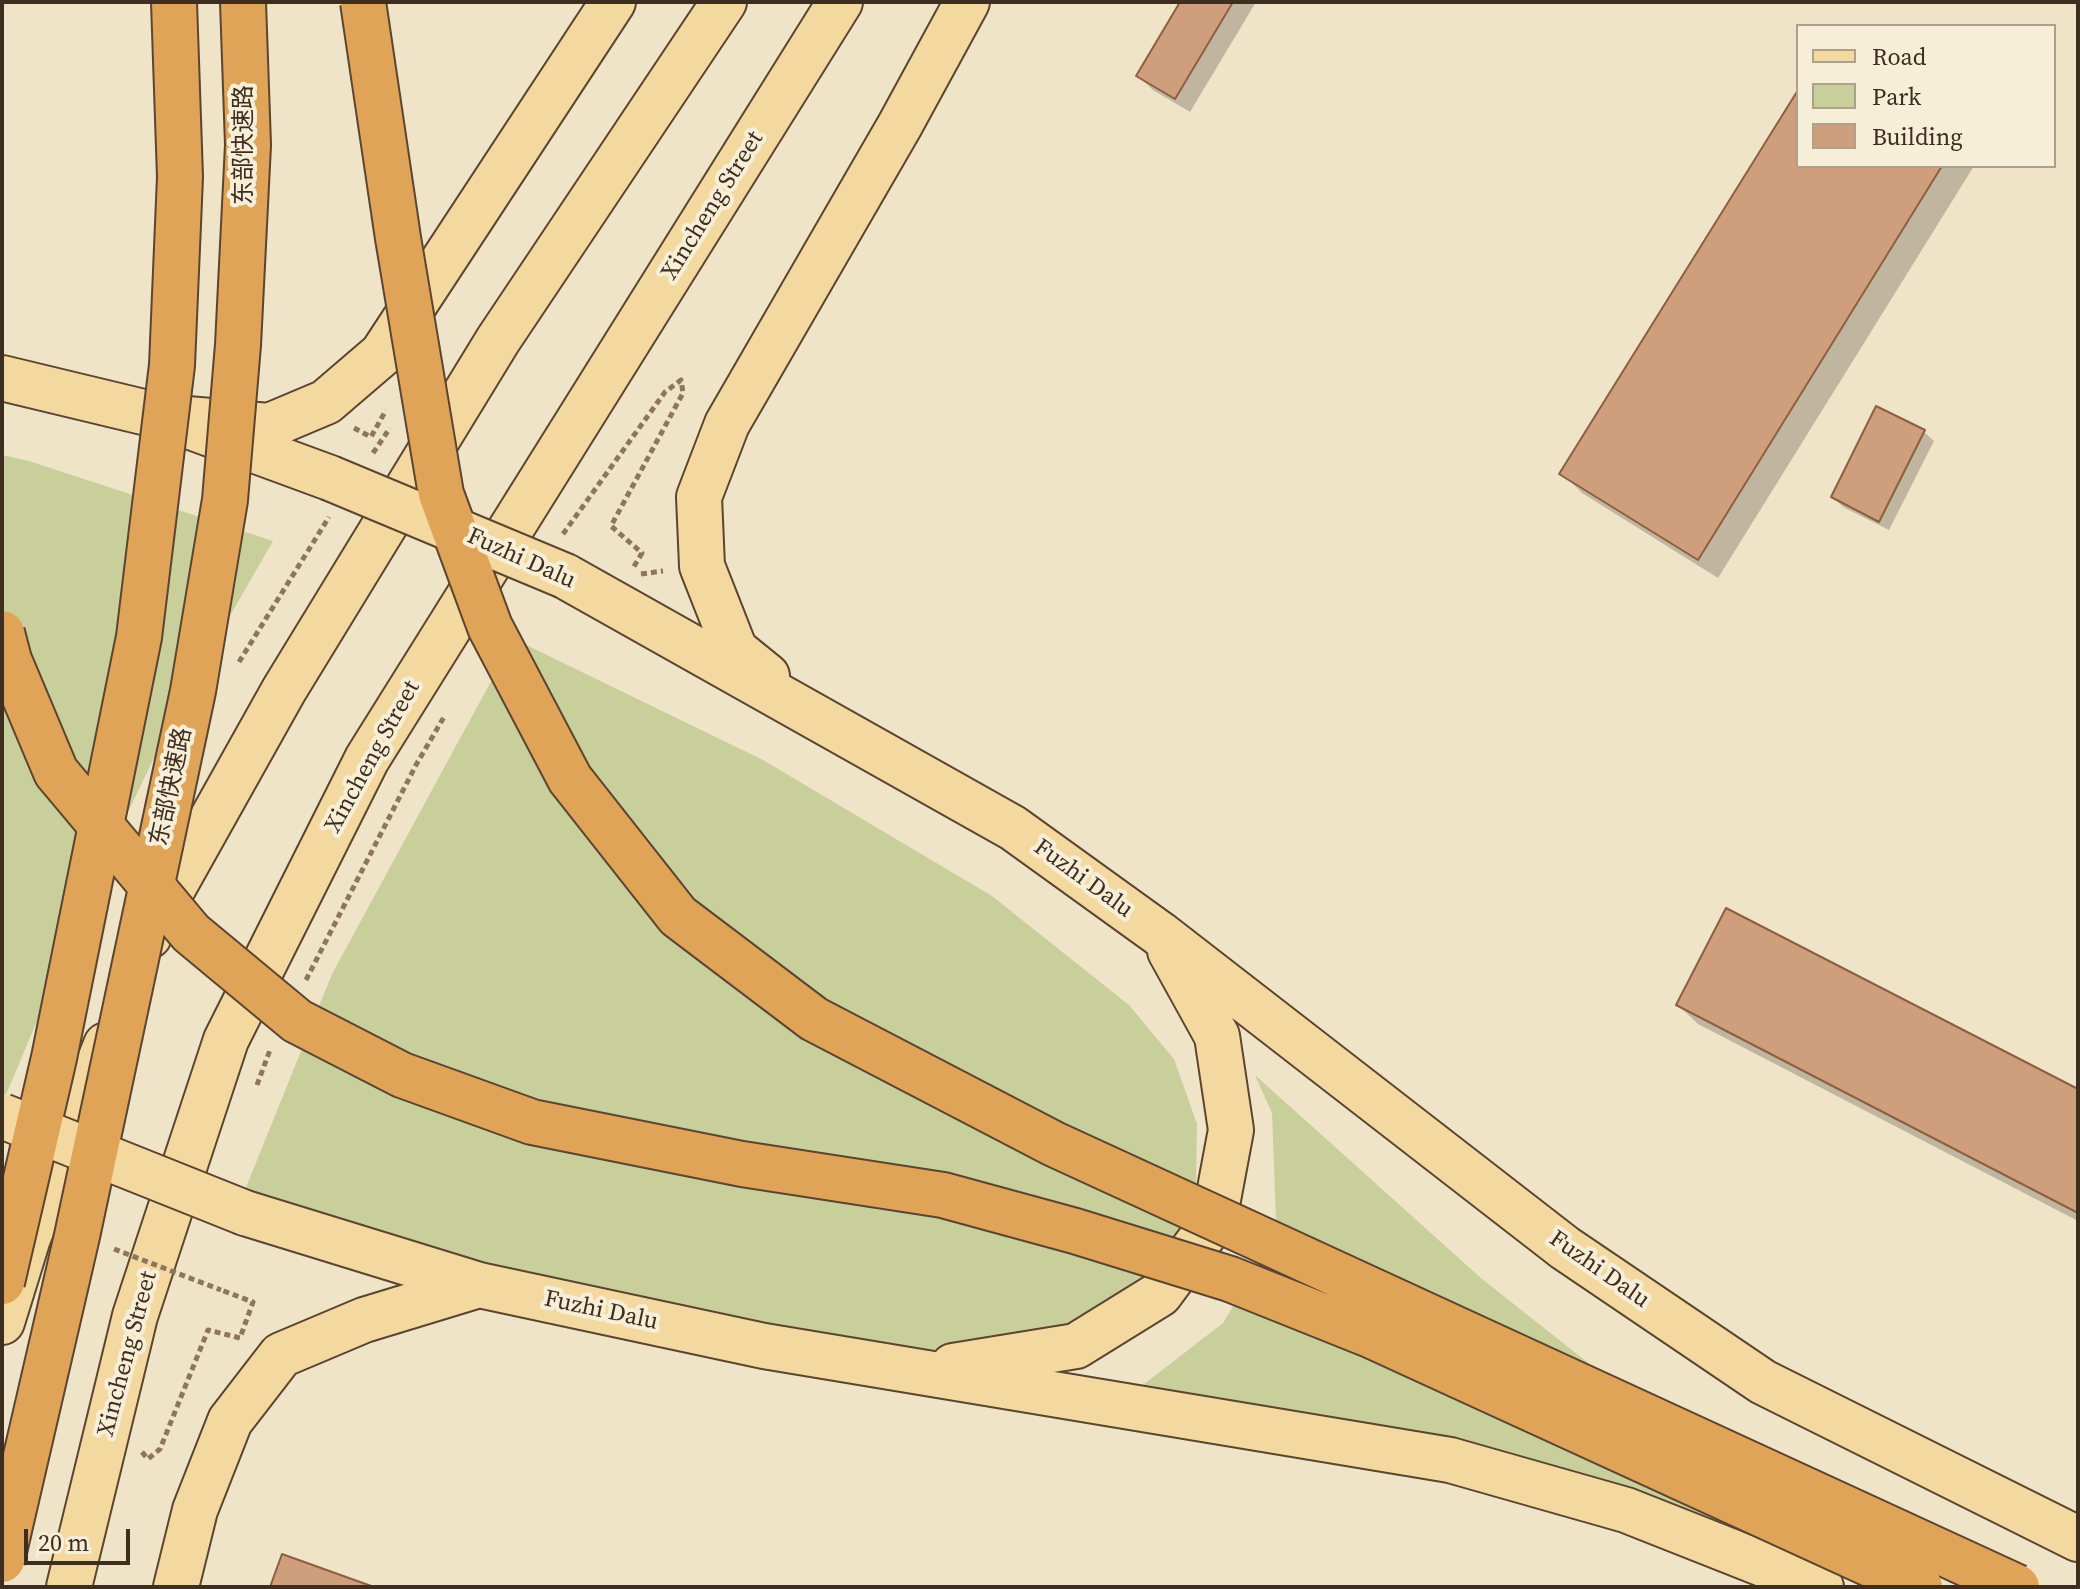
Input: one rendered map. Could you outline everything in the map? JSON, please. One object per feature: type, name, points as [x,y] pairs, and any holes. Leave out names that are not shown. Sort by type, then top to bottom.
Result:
[{"type":"highway","points":[[2,1282],[54,1058],[139,637],[172,365],[180,177],[174,2]]},
{"type":"highway","name":"东部快速路","points":[[2,1560],[77,1236],[193,691],[225,500],[238,345],[248,145],[243,2]]},
{"type":"highway","points":[[363,2],[441,494],[490,627],[570,779],[678,916],[814,1019],[1054,1144],[2017,1587]]},
{"type":"highway","points":[[2,633],[9,660],[56,772],[191,933],[297,1021],[402,1075],[532,1122],[742,1164],[943,1195],[1075,1231],[1230,1279],[1370,1335],[1920,1587]]},
{"type":"main road","points":[[164,417],[269,426],[326,402],[382,354],[613,2]]},
{"type":"main road","points":[[2,1322],[28,1238],[158,915],[284,690],[498,340],[724,2]]},
{"type":"main road","name":"Xincheng Street","points":[[69,1587],[135,1316],[226,1040],[367,759],[840,2]]},
{"type":"main road","points":[[821,720],[735,650],[702,566],[699,497],[727,424],[900,125],[967,2]]},
{"type":"main road","name":"Fuzhi Dalu","points":[[2,378],[164,417],[560,561],[821,720],[1013,828],[1160,934],[1565,1248],[1763,1382],[2078,1539]]},
{"type":"main road","points":[[915,1373],[1076,1346],[1160,1294],[1214,1221],[1231,1130],[1217,1036],[1160,934]]},
{"type":"main road","name":"Fuzhi Dalu","points":[[2,1116],[245,1213],[479,1285],[764,1346],[1450,1460],[1626,1510],[1821,1587]]},
{"type":"main road","points":[[176,1587],[195,1510],[230,1421],[281,1355],[364,1320],[479,1285]]},
{"type":"path","points":[[560,561],[665,392],[681,380],[683,393],[611,526],[642,553],[628,575]]},
{"type":"path","points":[[305,982],[416,765],[447,713]]},
{"type":"path","points":[[253,1095],[277,1037]]},
{"type":"path","points":[[179,1289],[184,1274]]},
{"type":"path","points":[[141,1449],[148,1459],[160,1449],[208,1330],[240,1338],[253,1302],[221,1290]]},
{"type":"green space","points":[[2,455],[29,461],[273,541],[182,699],[99,873],[3,1102]]},
{"type":"green space","points":[[514,639],[763,760],[992,896],[1129,1005],[1174,1059],[1197,1124],[1196,1181],[1179,1246],[1155,1291],[986,1372],[713,1330],[243,1195],[332,974]]},
{"type":"green space","points":[[1255,1075],[1482,1279],[1634,1399],[1771,1540],[1592,1482],[1117,1405],[1223,1323],[1256,1268],[1276,1221],[1272,1113]]},
{"type":"building","points":[[1180,2],[1233,2],[1175,99],[1136,76]]},
{"type":"building","points":[[1796,93],[1796,168],[1941,168],[1698,560],[1559,474]]},
{"type":"building","points":[[1876,406],[1925,430],[1879,522],[1831,497]]},
{"type":"building","points":[[1726,908],[2078,1089],[2078,1213],[1676,1005]]},
{"type":"building","points":[[282,1554],[374,1587],[270,1587]]}]
